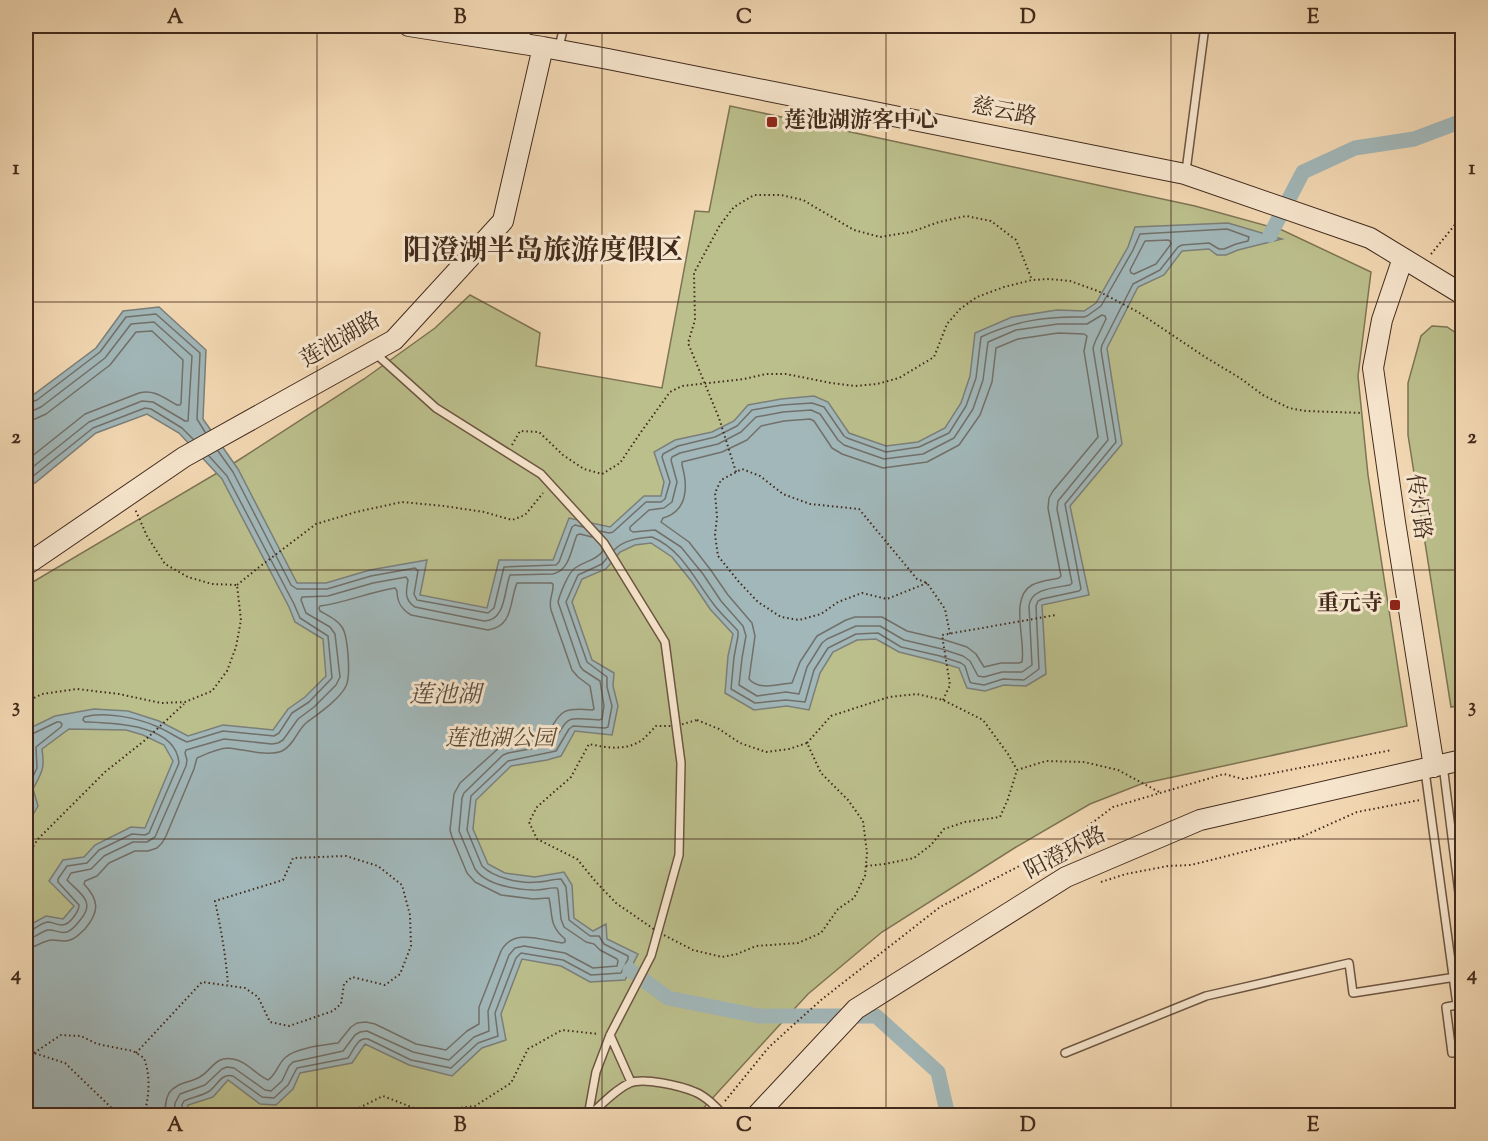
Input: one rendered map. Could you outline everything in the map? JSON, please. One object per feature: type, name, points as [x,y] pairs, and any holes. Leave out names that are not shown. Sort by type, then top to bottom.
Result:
[{"type":"street","name":"慈云路","points":[[409,26],[538,42],[1185,174],[1370,238],[1462,294]]},
{"type":"street","name":"莲池湖路","points":[[26,565],[184,457],[394,340],[503,221],[538,42]]},
{"type":"street","name":"传灯路","points":[[1411,263],[1382,320],[1373,368],[1434,767]]},
{"type":"street","name":"阳澄环路","points":[[756,1116],[856,1009],[1066,877],[1200,820],[1462,760]]},
{"type":"lane","points":[[538,42],[564,26]]},
{"type":"lane","points":[[1185,174],[1205,26]]},
{"type":"lane","points":[[374,351],[436,408],[541,474],[604,543],[665,642],[681,763],[679,855],[651,956],[610,1035],[596,1072],[588,1116]]},
{"type":"lane","points":[[1434,767],[1429,798],[1457,1005],[1446,1007],[1452,1053],[1461,1051],[1462,1059]]},
{"type":"lane","points":[[1434,767],[1462,917]]},
{"type":"lane","points":[[1065,1053],[1206,996],[1349,963],[1353,993],[1462,976]]},
{"type":"lane","points":[[610,1035],[631,1082]]},
{"type":"lane","points":[[588,1116],[631,1082],[651,1081],[696,1092],[719,1109],[724,1116]]},
{"type":"path","points":[[736,472],[719,418],[688,343],[695,320],[694,273],[720,225],[734,207],[754,195],[781,195],[803,200],[854,230],[880,237],[911,232],[966,216],[992,221],[1016,240],[1032,280]]},
{"type":"path","points":[[1411,263],[1454,226],[1462,211]]},
{"type":"path","points":[[507,452],[520,431],[539,432],[564,455],[584,469],[602,474],[620,463],[670,392],[682,386],[744,379],[766,374],[786,374],[855,386],[877,384],[899,378],[934,357],[947,324],[960,309],[977,297],[1032,280],[1049,279],[1070,281],[1098,291],[1138,312],[1263,395],[1290,408],[1305,411],[1379,414]]},
{"type":"path","points":[[927,582],[887,599],[862,593],[838,602],[821,614],[799,620],[781,617],[758,602],[718,556],[715,536],[717,518],[715,493],[721,480],[742,470],[760,476],[783,494],[810,504],[859,509],[917,579],[927,582],[945,609],[950,634]]},
{"type":"path","points":[[128,495],[147,536],[165,564],[188,577],[212,584],[237,585],[316,524],[402,502],[454,507],[512,520],[525,515],[550,484]]},
{"type":"path","points":[[26,693],[27,701],[42,694],[77,689],[119,694],[160,703],[185,702],[212,691],[227,671],[236,647],[241,620],[237,585]]},
{"type":"path","points":[[943,700],[950,684],[942,635],[1056,615]]},
{"type":"path","points":[[807,743],[821,773],[848,800],[863,821],[867,853],[866,866],[866,876],[854,898],[838,909],[821,933],[798,943],[756,946],[722,957],[693,950],[658,932],[616,903],[577,859],[537,839],[529,822],[537,807],[571,777],[590,744],[606,748],[628,746],[642,740],[656,726],[676,726],[697,720],[719,729],[740,743],[765,752],[789,749],[807,743],[831,716],[889,697],[917,694],[943,700],[983,720],[1017,770],[1000,817],[965,822],[944,829],[931,845],[914,858],[866,866]]},
{"type":"path","points":[[26,858],[38,839],[105,772],[144,741],[185,702]]},
{"type":"path","points":[[719,1109],[770,1046],[821,1000],[940,908],[1084,830],[1113,807],[1224,774],[1243,779],[1392,750]]},
{"type":"path","points":[[1017,770],[1046,761],[1084,762],[1118,770],[1160,793]]},
{"type":"path","points":[[1094,884],[1126,874],[1168,866],[1191,865],[1299,838],[1357,812],[1429,798]]},
{"type":"path","points":[[136,1053],[202,982],[228,986],[245,988],[258,997],[270,1022],[289,1026],[333,1011],[341,1004],[344,984],[352,977],[385,985],[400,974],[411,946],[410,915],[402,885],[378,866],[346,856],[293,858],[283,880],[215,901],[227,966],[228,986]]},
{"type":"path","points":[[343,1116],[383,1096],[424,1112],[475,1106],[511,1083],[528,1049],[562,1030],[610,1035]]},
{"type":"path","points":[[34,1053],[62,1035],[81,1036],[97,1044],[136,1053],[144,1058],[147,1067],[149,1083],[144,1116]]},
{"type":"path","points":[[26,1054],[34,1053],[65,1063],[120,1116]]},
{"type":"path","points":[[414,1116],[415,1108]]},
{"type":"green space","name":"莲池湖公园","points":[[730,106],[1195,206],[1282,230],[1371,272],[1358,376],[1368,475],[1407,726],[1141,784],[1090,804],[1016,847],[882,932],[808,994],[697,1115],[26,1115],[26,586],[234,463],[364,379],[435,328],[470,295],[540,333],[536,366],[662,388],[695,211],[709,212]]},
{"type":"green space","points":[[1432,326],[1447,327],[1462,337],[1462,705],[1451,707],[1408,435],[1408,383],[1421,336]]},
{"type":"water","name":"莲池湖","points":[[1228,223],[1282,239],[1226,255],[1217,255],[1209,249],[1182,251],[1164,275],[1138,287],[1107,348],[1122,444],[1070,506],[1089,595],[1042,605],[1046,674],[1026,686],[1004,685],[985,691],[967,688],[959,668],[899,652],[876,639],[857,640],[833,652],[820,673],[809,710],[787,706],[754,710],[725,693],[728,656],[733,634],[710,609],[672,557],[651,543],[635,545],[620,552],[606,569],[582,579],[572,602],[592,660],[614,673],[613,686],[618,706],[612,735],[575,731],[561,756],[511,766],[476,800],[473,829],[488,864],[505,873],[535,877],[564,872],[572,885],[574,918],[593,931],[606,924],[607,939],[638,954],[625,980],[590,982],[561,966],[522,959],[501,1014],[506,1040],[482,1048],[452,1076],[409,1065],[365,1044],[352,1063],[300,1073],[293,1089],[276,1105],[260,1104],[228,1080],[213,1097],[188,1105],[188,1115],[26,1115],[26,927],[46,916],[63,919],[74,906],[49,881],[63,860],[84,857],[95,845],[131,827],[145,828],[173,761],[164,745],[143,735],[126,730],[69,729],[42,749],[42,770],[33,789],[38,806],[26,827],[26,730],[55,716],[94,709],[128,711],[159,721],[188,736],[223,725],[273,730],[288,709],[305,697],[326,676],[323,639],[295,622],[222,479],[179,433],[147,414],[96,433],[35,483],[26,485],[26,398],[96,348],[123,311],[159,307],[206,350],[203,419],[238,469],[297,583],[326,583],[370,570],[427,560],[420,595],[487,608],[499,560],[553,560],[569,518],[610,527],[644,496],[661,496],[664,482],[654,452],[675,440],[712,432],[734,421],[748,405],[814,396],[828,402],[849,433],[886,446],[918,442],[945,428],[961,403],[970,376],[975,333],[1012,317],[1057,310],[1084,311],[1096,303],[1128,247],[1135,227]]},
{"type":"waterway","points":[[1270,235],[1303,172],[1355,148],[1414,139],[1462,121]]},
{"type":"waterway","points":[[630,970],[668,998],[759,1016],[876,1016],[938,1072],[948,1116]]},
{"type":"place","name":"莲池湖游客中心","points":[[772,122]]},
{"type":"place","name":"重元寺","points":[[1395,605]]},
{"type":"district","name":"阳澄湖半岛旅游度假区","points":[[543,252]]}]
